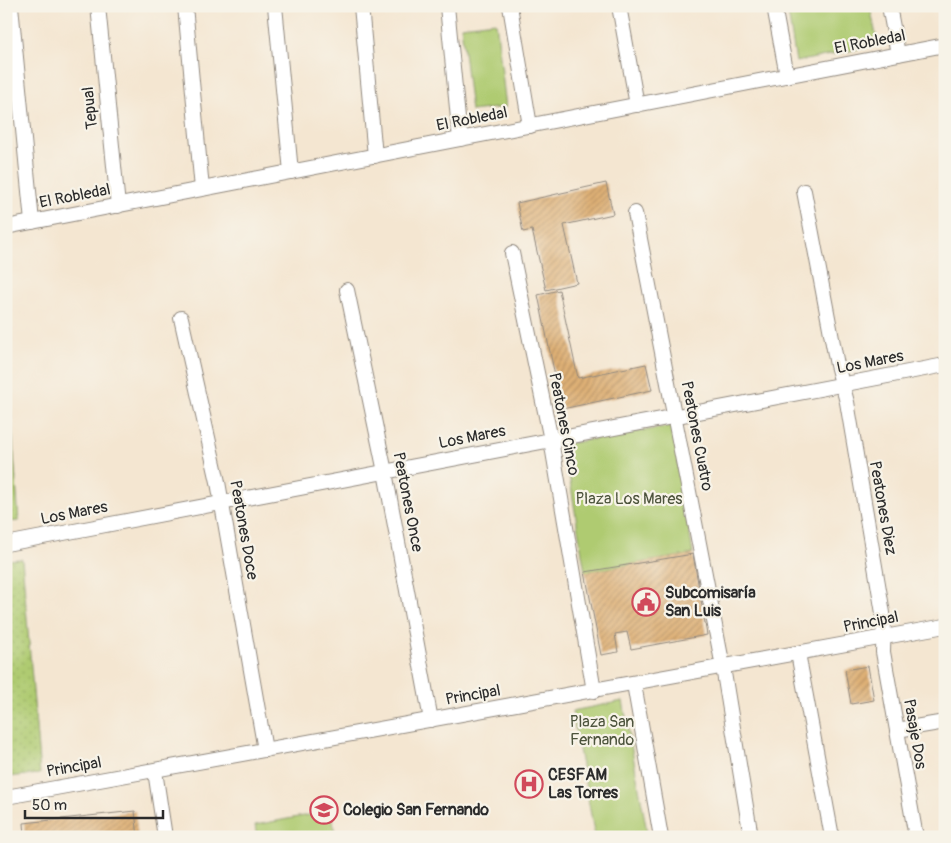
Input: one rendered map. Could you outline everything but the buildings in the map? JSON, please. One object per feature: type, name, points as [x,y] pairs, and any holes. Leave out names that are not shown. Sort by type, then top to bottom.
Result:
[{"type":"street","points":[[11,6],[32,222]]},
{"type":"street","name":"Tepual","points":[[98,6],[118,206]]},
{"type":"street","points":[[185,6],[202,189]]},
{"type":"street","points":[[275,6],[291,172]]},
{"type":"street","points":[[361,6],[375,156]]},
{"type":"street","points":[[447,6],[460,139]]},
{"type":"street","points":[[510,6],[530,126]]},
{"type":"street","points":[[620,6],[637,105]]},
{"type":"street","points":[[774,6],[787,76]]},
{"type":"street","points":[[889,6],[898,54]]},
{"type":"street","name":"El Robledal","points":[[6,227],[945,45]]},
{"type":"street","name":"Peatones Diez","points":[[804,191],[842,385],[847,402],[884,619],[883,638]]},
{"type":"street","name":"Peatones Cuatro","points":[[635,212],[676,416],[751,837]]},
{"type":"street","name":"Peatones Cinco","points":[[512,253],[550,440],[594,691]]},
{"type":"street","name":"Peatones Once","points":[[347,290],[385,472],[432,720]]},
{"type":"street","name":"Peatones Doce","points":[[181,318],[213,459],[265,750]]},
{"type":"street","name":"Los Mares","points":[[6,544],[945,365]]},
{"type":"street","name":"Principal","points":[[6,797],[945,626]]},
{"type":"street","name":"Pasaje Dos","points":[[883,638],[882,652],[916,837]]},
{"type":"street","points":[[798,653],[832,837]]},
{"type":"street","points":[[634,684],[661,837]]},
{"type":"street","points":[[897,730],[945,722]]},
{"type":"street","points":[[155,770],[165,837]]},
{"type":"green space","points":[[787,6],[870,6],[878,45],[796,62]]},
{"type":"green space","points":[[496,22],[506,107],[471,111],[461,26]]},
{"type":"green space","points":[[6,348],[19,521],[6,522]]},
{"type":"green space","name":"Plaza Los Mares","points":[[672,426],[693,554],[585,572],[564,444]]},
{"type":"green space","points":[[22,559],[40,774],[6,777],[6,560]]},
{"type":"green space","name":"Plaza San Fernando","points":[[623,701],[648,837],[595,837],[572,711]]},
{"type":"green space","points":[[331,811],[336,837],[257,837],[255,825]]},
{"type":"place","name":"Subcomisaría San Luis","points":[[646,602]]},
{"type":"place","name":"CESFAM Las Torres","points":[[529,784]]},
{"type":"place","name":"Colegio San Fernando","points":[[324,810]]}]
